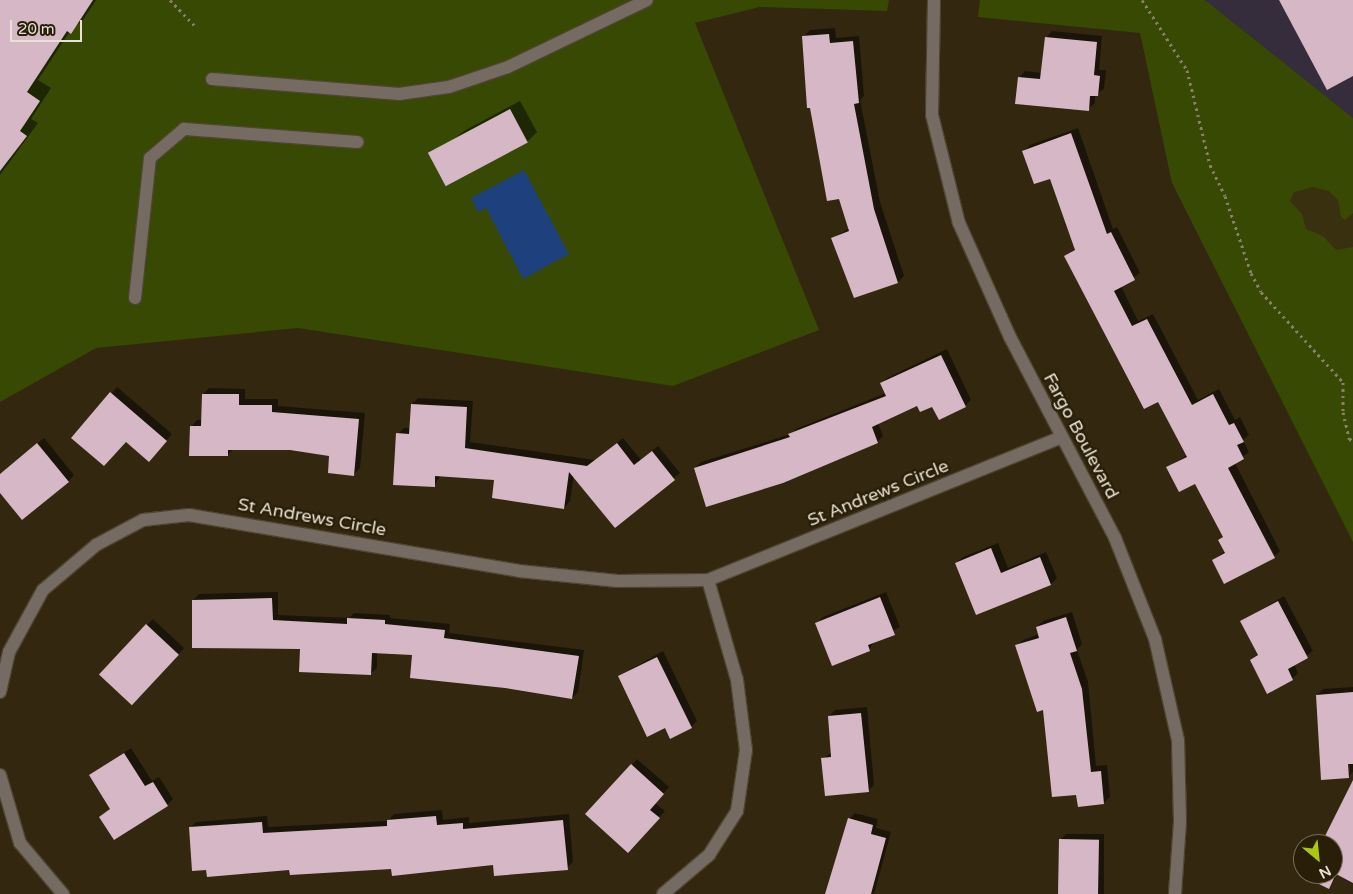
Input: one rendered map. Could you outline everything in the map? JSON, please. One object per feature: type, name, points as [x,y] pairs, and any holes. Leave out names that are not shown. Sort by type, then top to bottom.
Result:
[{"type":"street","points":[[212,79],[399,94],[449,87],[508,67],[647,0]]},
{"type":"street","name":"Fargo Boulevard","points":[[934,0],[932,115],[960,223],[1010,337],[1060,438],[1116,538],[1155,639],[1178,740],[1180,822],[1175,894]]},
{"type":"street","points":[[135,298],[150,158],[184,129],[358,142]]},
{"type":"street","name":"St Andrews Circle","points":[[0,692],[9,652],[43,590],[96,545],[143,520],[189,514],[519,571],[617,582],[708,580],[1060,438]]},
{"type":"street","points":[[664,894],[709,855],[737,811],[746,750],[737,680],[708,580]]},
{"type":"street","points":[[0,775],[20,843],[63,894]]},
{"type":"path","points":[[170,0],[194,25]]},
{"type":"path","points":[[1142,0],[1187,70],[1210,165],[1225,196],[1251,273],[1261,292],[1343,382],[1342,412],[1349,438],[1353,440]]},
{"type":"shaded area","points":[[1205,0],[1353,0],[1353,118],[1335,104]]},
{"type":"green space","points":[[0,0],[889,0],[887,11],[760,7],[695,23],[819,330],[673,386],[298,328],[96,348],[0,402]]},
{"type":"green space","points":[[980,0],[1205,0],[1353,118],[1353,542],[1172,183],[1140,33],[978,17]]},
{"type":"sand","points":[[1313,187],[1329,191],[1338,200],[1341,217],[1345,220],[1353,213],[1353,247],[1336,250],[1323,236],[1306,229],[1302,214],[1290,201],[1294,192]]},
{"type":"water","points":[[524,170],[569,254],[523,279],[486,208],[478,212],[471,198]]},
{"type":"building","points":[[0,0],[93,0],[71,34],[67,31],[27,92],[40,101],[20,131],[27,136],[0,171]]},
{"type":"building","points":[[1279,0],[1353,0],[1353,76],[1327,90]]},
{"type":"building","points":[[829,34],[830,43],[853,41],[859,103],[854,104],[874,209],[898,283],[854,298],[831,238],[849,231],[839,199],[827,201],[810,108],[807,108],[802,36]]},
{"type":"building","points":[[1045,37],[1097,42],[1094,75],[1100,76],[1098,96],[1090,96],[1089,111],[1015,104],[1018,77],[1040,79]]},
{"type":"building","points":[[510,109],[528,143],[446,186],[428,153]]},
{"type":"building","points":[[1071,133],[1107,234],[1111,232],[1135,280],[1114,291],[1132,326],[1147,319],[1192,405],[1213,394],[1229,425],[1234,423],[1244,442],[1237,445],[1244,459],[1228,468],[1275,558],[1224,584],[1212,560],[1225,553],[1218,540],[1223,537],[1195,484],[1179,492],[1166,467],[1187,457],[1158,402],[1144,409],[1064,256],[1075,250],[1050,179],[1034,184],[1022,151]]},
{"type":"building","points":[[941,355],[966,407],[939,420],[932,407],[920,412],[917,406],[872,427],[878,443],[783,483],[706,507],[694,468],[790,437],[788,434],[886,396],[880,383]]},
{"type":"building","points":[[110,392],[167,441],[149,462],[126,442],[104,466],[71,438]]},
{"type":"building","points":[[202,394],[239,394],[239,405],[272,405],[272,412],[359,419],[354,476],[328,473],[329,456],[290,450],[228,450],[228,456],[189,456],[190,426],[201,426]]},
{"type":"building","points":[[411,404],[467,407],[465,448],[587,466],[617,443],[634,465],[652,451],[675,480],[615,528],[569,472],[564,509],[492,498],[494,480],[435,476],[435,487],[393,485],[396,433],[409,434]]},
{"type":"building","points":[[37,443],[69,482],[22,520],[0,493],[0,474]]},
{"type":"building","points":[[991,548],[1001,573],[1040,557],[1051,585],[976,615],[955,563]]},
{"type":"building","points":[[880,597],[895,635],[868,645],[870,651],[832,666],[815,623]]},
{"type":"building","points":[[272,598],[273,620],[347,624],[347,618],[385,620],[385,624],[445,630],[444,638],[579,656],[572,699],[505,688],[410,678],[412,655],[372,653],[371,675],[299,672],[300,649],[192,648],[192,600]]},
{"type":"building","points":[[1278,601],[1308,658],[1288,669],[1293,680],[1267,694],[1250,660],[1258,655],[1240,621]]},
{"type":"building","points":[[1066,617],[1077,651],[1070,653],[1082,689],[1091,772],[1101,771],[1104,804],[1078,807],[1076,795],[1052,797],[1043,710],[1037,712],[1015,645],[1039,638],[1036,627]]},
{"type":"building","points":[[146,624],[179,655],[132,705],[99,674]]},
{"type":"building","points":[[657,657],[692,728],[670,739],[665,728],[647,737],[618,676]]},
{"type":"building","points":[[1353,692],[1353,764],[1348,764],[1349,778],[1321,780],[1316,695]]},
{"type":"building","points":[[861,713],[869,792],[825,796],[821,758],[831,757],[828,716]]},
{"type":"building","points":[[124,753],[145,786],[153,782],[168,806],[114,840],[99,817],[110,809],[89,775]]},
{"type":"building","points":[[631,764],[664,794],[650,810],[660,818],[628,853],[585,814]]},
{"type":"building","points":[[1353,780],[1353,883],[1343,878],[1343,834],[1326,834]]},
{"type":"building","points":[[436,816],[437,825],[463,823],[463,829],[563,820],[568,870],[494,876],[493,865],[392,876],[391,869],[290,875],[289,870],[207,877],[206,870],[192,871],[189,827],[262,822],[263,833],[387,826],[387,820]]},
{"type":"building","points":[[848,818],[873,825],[871,834],[886,838],[871,894],[825,894]]},
{"type":"building","points":[[1059,839],[1099,840],[1098,894],[1058,894]]},
{"type":"building","points":[[1319,884],[1331,884],[1329,889]]}]
